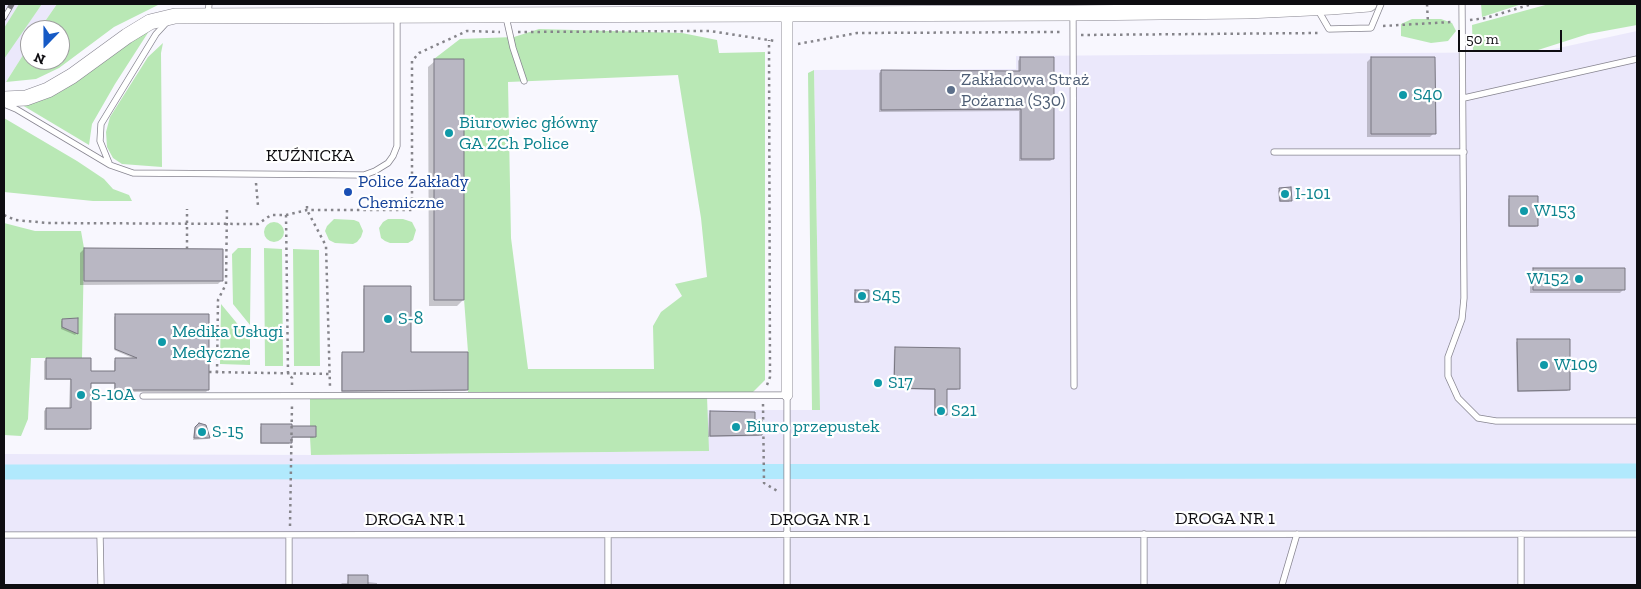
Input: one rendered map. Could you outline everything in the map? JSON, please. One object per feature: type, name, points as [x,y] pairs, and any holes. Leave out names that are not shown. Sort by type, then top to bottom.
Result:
[{"type":"street","points":[[4,99],[26,98],[48,90],[72,76],[126,36],[150,22],[208,9],[396,16],[667,13],[787,15],[1032,8],[1072,12],[1317,8],[1369,4]]},
{"type":"street","points":[[787,15],[787,395]]},
{"type":"lane","points":[[1317,8],[1330,29],[1371,28],[1381,4]]},
{"type":"lane","points":[[1462,4],[1464,298],[1462,319],[1448,357],[1448,376],[1458,398],[1478,418],[1496,421],[1637,421]]},
{"type":"lane","points":[[1072,12],[1074,386]]},
{"type":"lane","points":[[506,14],[509,32],[524,81]]},
{"type":"lane","points":[[110,165],[104,155],[100,141],[103,119],[156,34],[164,24],[175,16]]},
{"type":"lane","name":"KUŹNICKA","points":[[4,104],[16,109],[121,170],[144,174],[364,175],[376,171],[388,162],[396,151],[398,140],[396,16]]},
{"type":"lane","points":[[1464,98],[1637,59]]},
{"type":"lane","points":[[1274,152],[1464,152]]},
{"type":"lane","points":[[143,396],[787,395],[787,585]]},
{"type":"lane","points":[[1144,534],[1144,585]]},
{"type":"lane","points":[[1282,585],[1297,534]]},
{"type":"lane","points":[[1521,534],[1521,585]]},
{"type":"lane","name":"DROGA NR 1","points":[[4,535],[1637,534]]},
{"type":"lane","points":[[100,535],[101,585]]},
{"type":"lane","points":[[289,535],[289,585]]},
{"type":"lane","points":[[608,535],[608,585]]},
{"type":"path","points":[[1427,4],[1428,23]]},
{"type":"path","points":[[4,215],[15,220],[48,223],[258,224],[271,215],[286,214],[307,208],[412,210],[412,61],[420,53],[467,31],[710,31],[799,44],[857,33],[1062,32],[1084,36],[1319,33],[1330,29]]},
{"type":"path","points":[[769,40],[770,377],[764,387],[763,396],[764,483],[787,498]]},
{"type":"path","points":[[255,174],[258,206]]},
{"type":"path","points":[[217,372],[218,300],[226,284],[227,206]]},
{"type":"path","points":[[307,208],[326,246],[330,396]]},
{"type":"path","points":[[187,209],[187,249]]},
{"type":"path","points":[[286,214],[288,373],[292,378],[292,457],[289,535]]},
{"type":"path","points":[[209,372],[330,374]]},
{"type":"shaded area","points":[[4,4],[19,4],[4,28]]},
{"type":"shaded area","points":[[42,4],[57,4],[46,20],[30,20]]},
{"type":"shaded area","points":[[4,30],[19,36],[20,35],[20,60],[4,85]]},
{"type":"shaded area","points":[[1637,31],[1637,585],[4,585],[4,454],[320,455],[708,451],[707,410],[820,410],[814,70],[1016,69],[1016,56],[1540,52]]},
{"type":"green space","points":[[19,4],[42,4],[31,20],[20,20],[20,36],[4,59],[4,28]]},
{"type":"green space","points":[[57,4],[181,4],[158,5],[114,27],[70,60],[70,20],[46,20]]},
{"type":"green space","points":[[1481,4],[1522,4],[1482,17]]},
{"type":"green space","points":[[1549,4],[1637,4],[1637,25],[1588,34],[1538,50],[1473,51],[1472,25]]},
{"type":"green space","points":[[1412,19],[1441,19],[1452,23],[1456,31],[1448,41],[1431,43],[1401,36],[1401,24]]},
{"type":"green space","points":[[151,28],[92,124],[89,145],[22,105],[36,102],[62,91]]},
{"type":"green space","points":[[539,29],[682,33],[717,40],[719,53],[765,52],[765,380],[749,396],[707,396],[709,451],[311,455],[310,437],[316,434],[316,429],[310,426],[310,396],[468,396],[468,352],[464,299],[464,60],[434,59],[460,39],[514,37]],"holes":[[[678,75],[701,218],[707,277],[675,284],[682,296],[661,312],[653,326],[654,369],[528,369],[511,238],[508,82]]]},
{"type":"green space","points":[[163,43],[161,53],[162,167],[122,164],[113,158],[107,147],[106,132],[110,117],[148,57]]},
{"type":"green space","points":[[20,60],[20,70],[55,70],[36,79],[6,82]]},
{"type":"green space","points":[[814,70],[820,410],[812,410],[808,73]]},
{"type":"green space","points":[[4,118],[77,161],[104,179],[113,189],[129,195],[132,201],[93,201],[4,192]]},
{"type":"green space","points":[[334,219],[359,222],[363,231],[357,242],[353,244],[335,243],[329,240],[325,231]]},
{"type":"green space","points":[[388,219],[403,219],[412,222],[416,230],[413,240],[408,243],[390,243],[381,238],[379,228]]},
{"type":"green space","points":[[274,222],[281,225],[284,232],[281,239],[274,242],[267,239],[264,232],[267,225]]},
{"type":"green space","points":[[4,223],[35,231],[81,231],[84,248],[82,358],[31,358],[28,419],[21,436],[4,435]]},
{"type":"green space","points":[[238,248],[251,248],[250,325],[233,304],[232,254]]},
{"type":"green space","points":[[264,248],[282,249],[283,366],[265,366]]},
{"type":"green space","points":[[293,249],[319,250],[320,366],[294,366]]},
{"type":"green space","points":[[221,304],[250,339],[250,365],[220,364]]},
{"type":"building","name":"Zakładowa Straż Pożarna (S30)","points":[[1020,57],[1054,57],[1054,159],[1021,159],[1021,109],[881,110],[881,70],[1020,71]]},
{"type":"building","name":"S40","points":[[1371,57],[1435,57],[1436,134],[1371,134]]},
{"type":"building","name":"Biurowiec główny GA ZCh Police","points":[[434,59],[464,59],[464,300],[434,300]]},
{"type":"building","name":"I-101","points":[[1291,187],[1292,201],[1280,201],[1279,188]]},
{"type":"building","name":"W153","points":[[1509,196],[1538,196],[1538,226],[1509,226]]},
{"type":"building","points":[[84,248],[223,249],[223,281],[84,281]]},
{"type":"building","name":"W152","points":[[1533,268],[1625,268],[1625,290],[1533,290]]},
{"type":"building","name":"S-8","points":[[364,286],[411,286],[411,352],[468,352],[468,390],[342,391],[342,352],[364,352]]},
{"type":"building","name":"S45","points":[[855,290],[869,290],[869,302],[855,302]]},
{"type":"building","name":"Medika Usługi Medyczne","points":[[115,314],[209,314],[209,390],[115,390],[115,383],[91,383],[91,429],[46,429],[46,408],[71,408],[71,379],[46,379],[46,358],[91,358],[91,371],[115,371],[115,358],[137,358],[115,349]]},
{"type":"building","points":[[78,318],[78,334],[62,327],[62,319]]},
{"type":"building","name":"W109","points":[[1517,339],[1570,339],[1570,390],[1518,391]]},
{"type":"building","points":[[895,347],[960,348],[960,389],[947,389],[947,415],[935,415],[935,389],[894,388]]},
{"type":"building","name":"Biuro przepustek","points":[[710,411],[755,412],[755,420],[762,420],[762,435],[710,436]]},
{"type":"building","name":"S-15","points":[[199,423],[206,425],[210,438],[194,438],[195,427]]},
{"type":"building","points":[[261,424],[316,426],[316,437],[292,437],[292,443],[261,443]]},
{"type":"building","points":[[348,575],[368,575],[368,585],[348,585]]},
{"type":"waterway","points":[[4,472],[1637,471]]},
{"type":"railway","points":[[4,18],[12,4]]},
{"type":"place","name":"Zakładowa Straż Pożarna (S30)","points":[[951,90]]},
{"type":"place","name":"S40","points":[[1403,95]]},
{"type":"place","name":"Biurowiec główny GA ZCh Police","points":[[449,133]]},
{"type":"place","name":"Police Zakłady Chemiczne","points":[[348,192]]},
{"type":"place","name":"I-101","points":[[1285,194]]},
{"type":"place","name":"W153","points":[[1524,211]]},
{"type":"place","name":"W152","points":[[1579,279]]},
{"type":"place","name":"S45","points":[[862,296]]},
{"type":"place","name":"S-8","points":[[388,319]]},
{"type":"place","name":"Medika Usługi Medyczne","points":[[162,342]]},
{"type":"place","name":"W109","points":[[1544,365]]},
{"type":"place","name":"S17","points":[[878,383]]},
{"type":"place","name":"S-10A","points":[[81,395]]},
{"type":"place","name":"S21","points":[[941,411]]},
{"type":"place","name":"Biuro przepustek","points":[[736,427]]},
{"type":"place","name":"S-15","points":[[202,432]]}]
